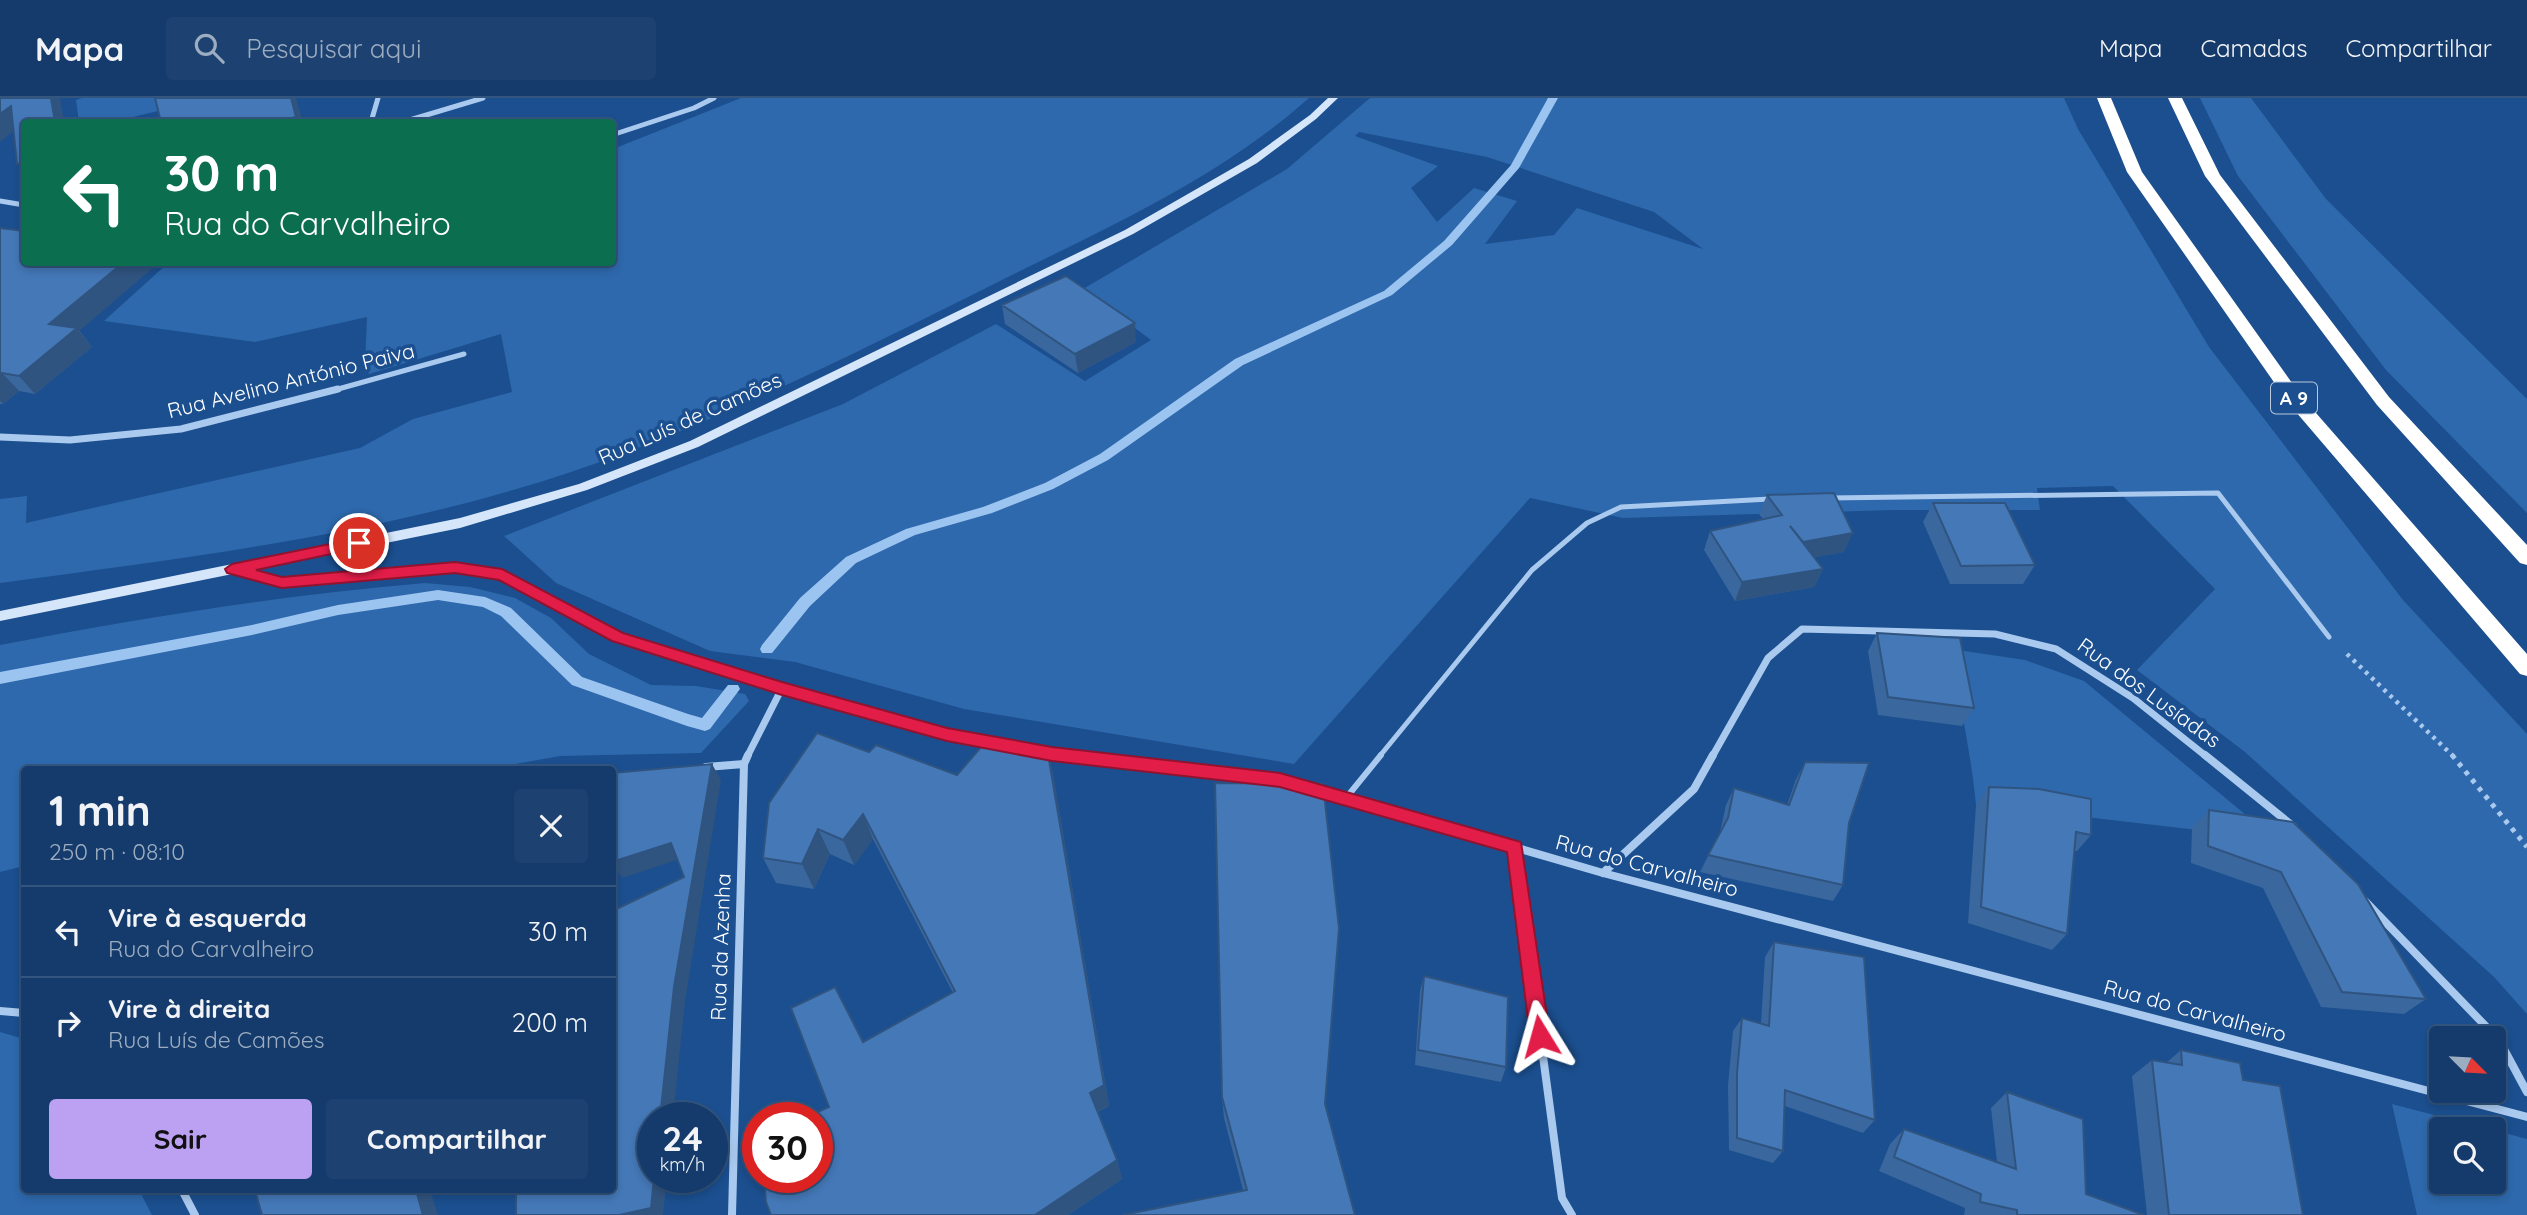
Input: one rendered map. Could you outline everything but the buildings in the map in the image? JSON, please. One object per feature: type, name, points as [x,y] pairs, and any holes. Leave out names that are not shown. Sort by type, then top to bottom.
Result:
[{"type":"highway","name":"A 9","points":[[2104,98],[2135,172],[2296,401],[2527,668]]},
{"type":"highway","points":[[2175,98],[2213,176],[2383,401],[2527,558]]},
{"type":"main road","name":"Rua Luís de Camões","points":[[0,616],[460,523],[583,487],[694,444],[1129,232],[1253,160],[1313,117],[1333,98]]},
{"type":"street","points":[[372,119],[378,98]]},
{"type":"street","points":[[413,119],[482,98]]},
{"type":"street","points":[[616,134],[694,108],[714,98]]},
{"type":"street","points":[[0,201],[21,204]]},
{"type":"street","name":"Rua Avelino António Paiva","points":[[0,437],[70,440],[181,429],[391,376],[464,354]]},
{"type":"street","name":"Rua do Carvalheiro","points":[[232,569],[282,583],[455,568],[502,575],[617,637],[947,735],[1052,754],[1280,780],[1603,873],[2527,1117]]},
{"type":"street","name":"Rua dos Lusíadas","points":[[1603,873],[1694,789],[1768,658],[1802,629],[1995,634],[2056,649],[2133,698],[2283,816],[2302,835]]},
{"type":"street","name":"Rua da Azenha","points":[[732,1215],[744,764],[782,688]]},
{"type":"street","points":[[690,769],[744,764]]},
{"type":"street","points":[[1515,847],[1562,1198],[1572,1215]]},
{"type":"street","points":[[2358,894],[2499,1040],[2527,1092]]},
{"type":"street","points":[[0,1011],[21,1013]]},
{"type":"street","points":[[184,1193],[195,1215]]},
{"type":"lane","points":[[1818,498],[2218,493],[2329,637]]},
{"type":"lane","points":[[1346,797],[1532,570],[1587,523],[1621,507],[1777,499]]},
{"type":"path","points":[[2329,637],[2448,750],[2527,847]]},
{"type":"shaded area","points":[[155,98],[158,111],[125,119],[79,119],[76,100]]},
{"type":"shaded area","points":[[741,98],[1309,98],[1274,127],[1199,178],[1120,221],[788,384],[626,452],[501,494],[360,528],[216,553],[0,583],[0,499],[27,496],[26,523],[360,448],[413,419],[512,392],[501,334],[369,374],[365,366],[367,317],[255,342],[104,321],[165,266],[616,266],[616,148]]},
{"type":"shaded area","points":[[1370,98],[2064,98],[2078,129],[2209,347],[2403,600],[2527,734],[2527,1014],[2494,977],[2245,752],[2137,670],[2215,589],[2113,486],[2037,488],[2040,510],[1893,510],[1623,518],[1530,498],[1294,764],[964,709],[795,662],[710,651],[556,583],[504,536],[843,404],[996,324],[1085,381],[1151,340],[1083,289],[1287,169]],"holes":[[[1359,132],[1487,157],[1654,212],[1703,249],[1577,208],[1554,235],[1485,244],[1517,201],[1474,188],[1437,222],[1411,188],[1438,166],[1355,136]]]},
{"type":"shaded area","points":[[2200,98],[2251,98],[2326,199],[2527,399],[2527,513],[2386,370],[2238,176]]},
{"type":"shaded area","points":[[425,583],[470,587],[515,598],[551,618],[589,654],[651,685],[696,686],[745,694],[749,701],[701,753],[560,756],[504,766],[21,766],[21,867],[0,872],[0,645],[212,608]]},
{"type":"shaded area","points":[[1951,649],[2025,660],[2084,681],[2275,839],[2077,816],[2025,806],[1976,805]]},
{"type":"shaded area","points":[[0,1032],[21,1038],[21,1193],[141,1193],[152,1215],[0,1215]]},
{"type":"shaded area","points":[[2392,1104],[2441,1117],[2429,1117],[2429,1194],[2506,1194],[2506,1133],[2527,1139],[2527,1215],[2417,1215]]},
{"type":"waterway","points":[[767,649],[805,602],[851,560],[911,532],[987,510],[1049,486],[1104,457],[1239,362],[1388,293],[1448,243],[1515,166],[1553,98]]},
{"type":"waterway","points":[[0,678],[252,630],[338,610],[438,595],[485,602],[506,612],[577,681],[687,720],[705,725],[733,689]]},
{"type":"route","points":[[359,543],[232,569],[282,583],[455,568],[502,575],[617,637],[947,735],[1052,754],[1280,780],[1515,847],[1540,1036]]}]
